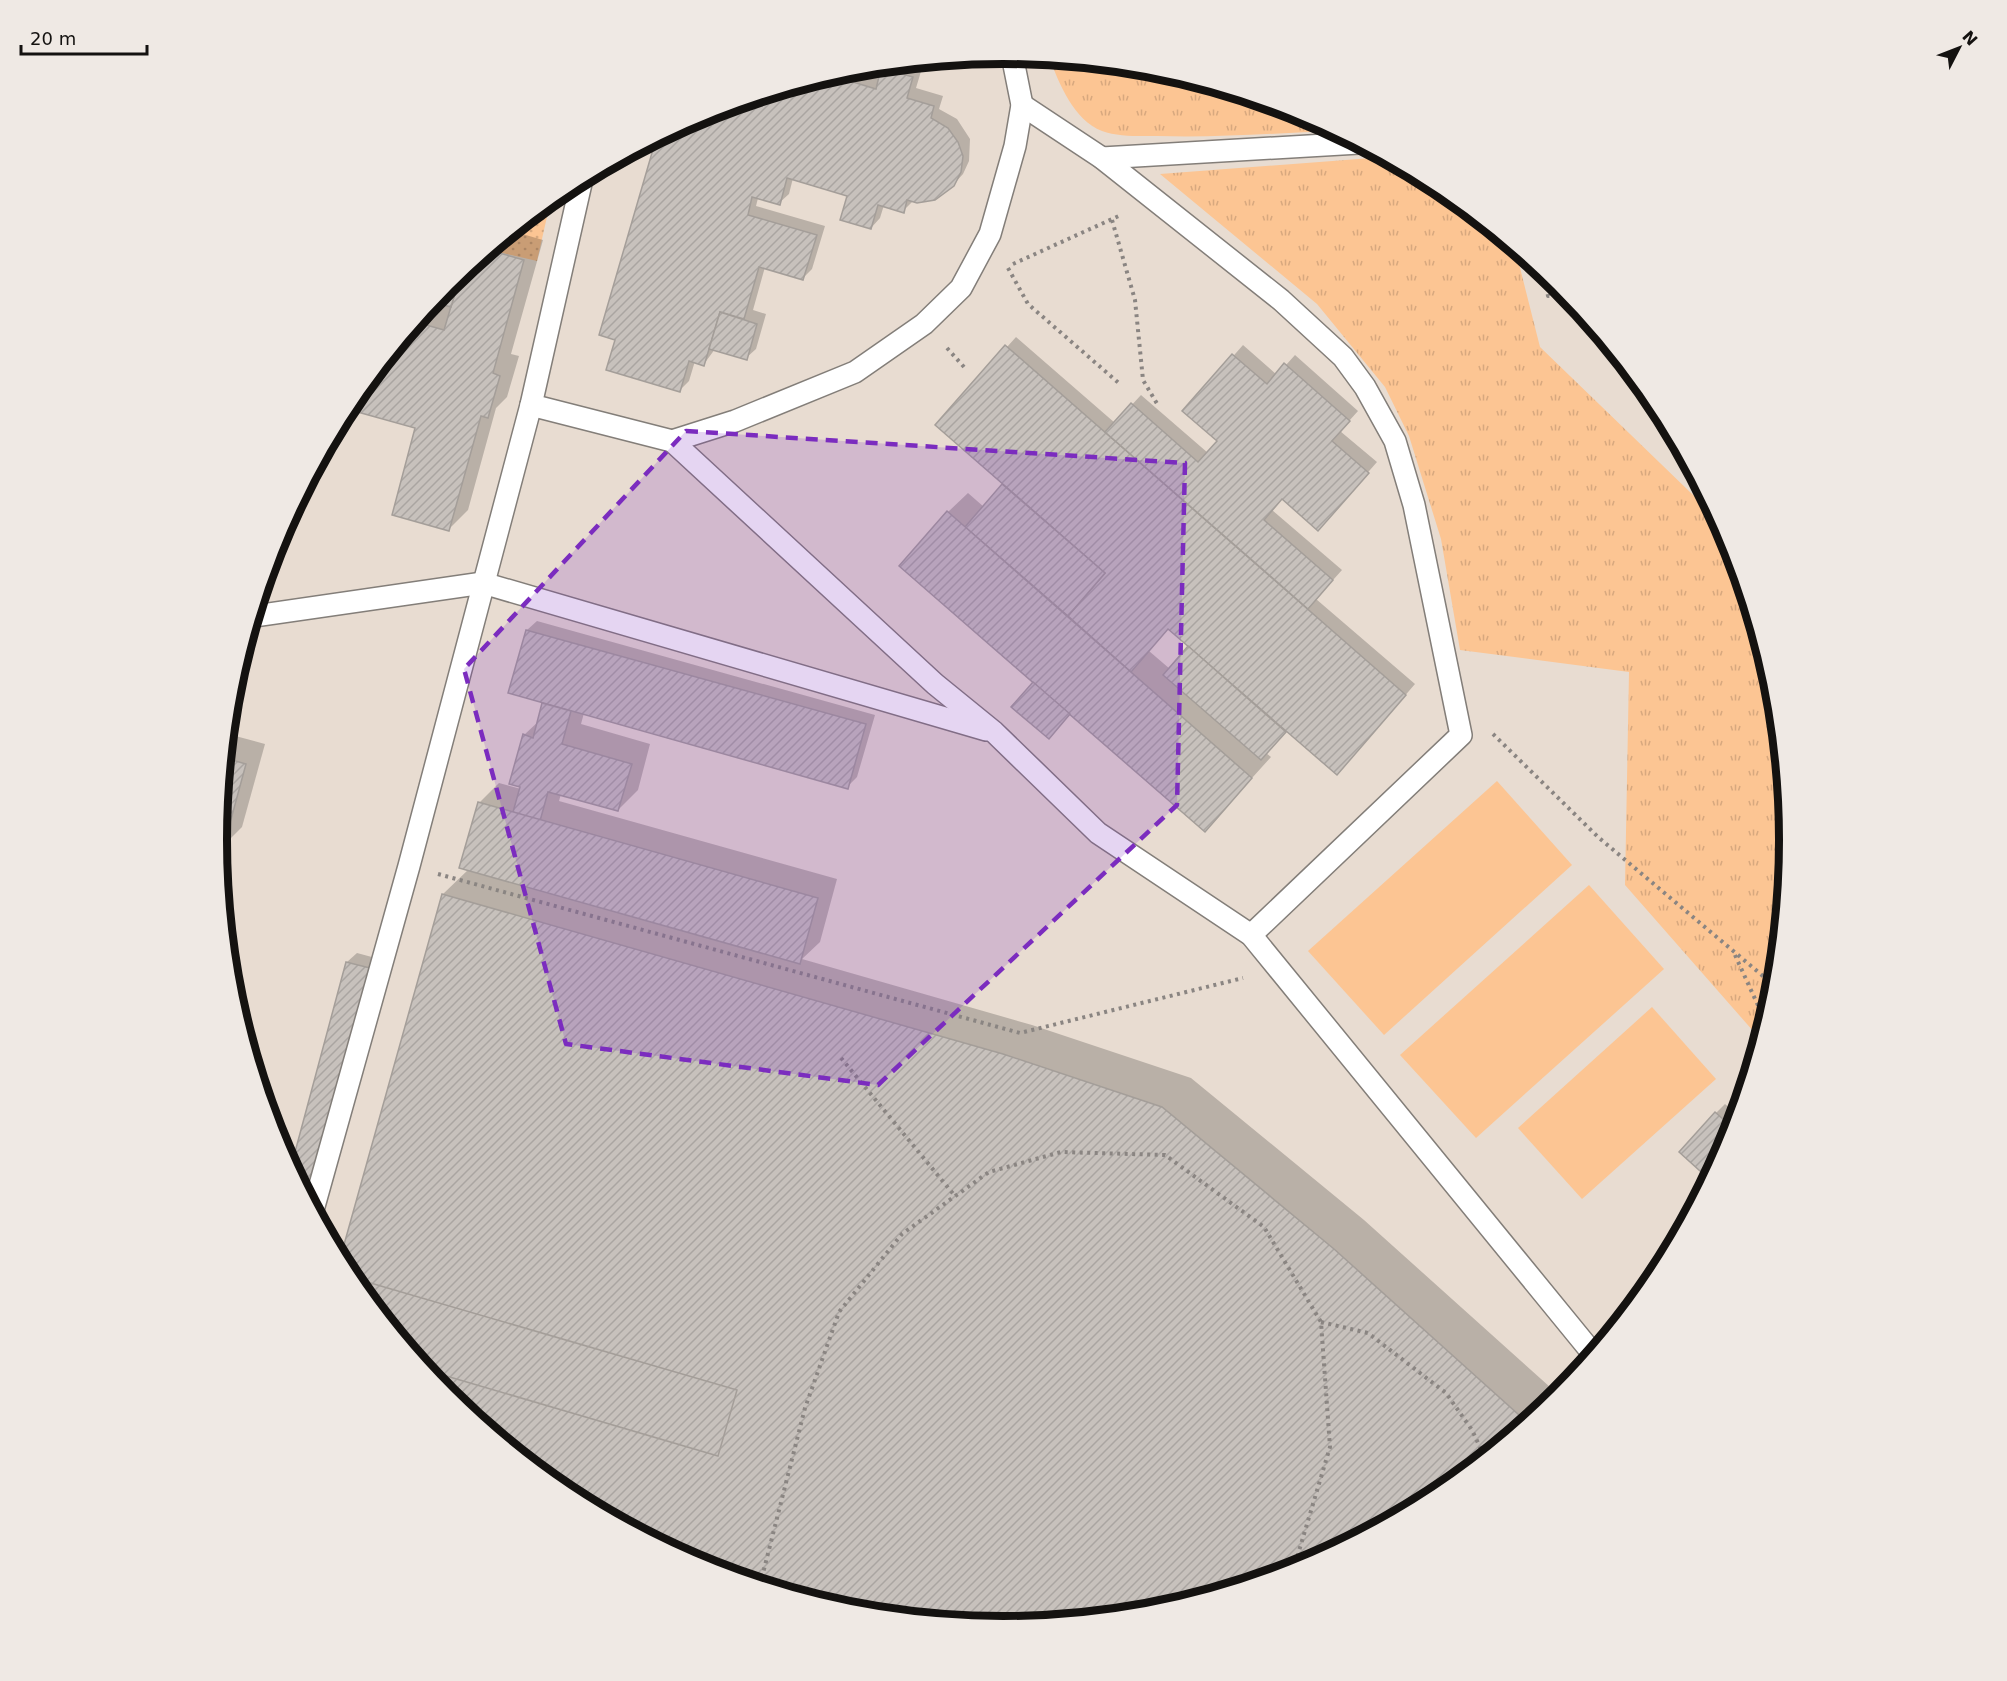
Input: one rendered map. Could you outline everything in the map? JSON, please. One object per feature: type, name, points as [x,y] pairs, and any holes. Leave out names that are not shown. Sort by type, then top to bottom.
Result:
[{"type":"lane","points":[[672,441],[735,421],[855,372],[924,324],[961,288],[990,234],[1008,174],[1022,105],[1014,64]]},
{"type":"lane","points":[[1022,105],[1102,158],[1281,300],[1343,357],[1365,387],[1395,441],[1414,505],[1461,735],[1251,935]]},
{"type":"lane","points":[[1102,158],[1344,144]]},
{"type":"lane","points":[[316,1199],[409,866],[531,405],[579,190]]},
{"type":"lane","points":[[531,405],[672,441],[936,684],[994,732],[1098,833],[1251,935],[1589,1349]]},
{"type":"lane","points":[[262,615],[483,583],[994,732]]},
{"type":"path","points":[[961,288],[1112,220],[1152,198]]},
{"type":"path","points":[[1112,220],[1135,300],[1143,380],[1159,407]]},
{"type":"path","points":[[990,234],[1028,304],[1121,385]]},
{"type":"path","points":[[1546,287],[1548,296],[1554,295]]},
{"type":"path","points":[[1454,696],[1598,837],[1767,979]]},
{"type":"path","points":[[409,866],[1020,1033],[1279,969]]},
{"type":"path","points":[[1734,951],[1760,1011]]},
{"type":"path","points":[[841,1058],[955,1196]]},
{"type":"path","points":[[762,1577],[805,1408],[839,1312],[902,1234],[989,1172],[1061,1152],[1166,1155],[1264,1227],[1321,1322],[1330,1447],[1297,1558]]},
{"type":"path","points":[[1321,1322],[1368,1333],[1446,1393],[1472,1430],[1482,1451]]},
{"type":"highlighted area","points":[[686,431],[1185,463],[1177,805],[878,1085],[566,1044],[464,669]]},
{"type":"shaded area","points":[[1004,64],[1105,71],[1155,79],[1253,106],[1300,124],[1392,168],[1435,195],[1515,257],[1587,329],[1619,368],[1649,409],[1699,497],[1738,591],[1753,640],[1765,689],[1778,790],[1780,840],[1773,942],[1765,992],[1738,1090],[1699,1184],[1676,1228],[1649,1272],[1587,1352],[1515,1424],[1476,1456],[1435,1486],[1392,1513],[1347,1536],[1253,1575],[1204,1590],[1155,1602],[1054,1615],[953,1615],[902,1610],[852,1602],[754,1575],[707,1557],[615,1513],[572,1486],[492,1424],[420,1352],[388,1313],[358,1272],[308,1184],[269,1090],[254,1041],[242,992],[229,891],[227,840],[234,739],[242,689],[269,591],[287,544],[331,452],[358,409],[420,329],[492,257],[531,225],[572,195],[615,168],[660,145],[754,106],[803,91],[852,79],[953,66]]},
{"type":"green space","points":[[1053,66],[1155,79],[1253,106],[1317,132],[1202,136],[1129,136],[1108,133],[1083,119],[1069,100]]},
{"type":"green space","points":[[1372,158],[1392,168],[1435,195],[1518,260],[1540,347],[1702,504],[1738,591],[1753,640],[1765,689],[1773,739],[1780,840],[1778,891],[1765,992],[1755,1033],[1625,885],[1629,672],[1460,650],[1441,539],[1409,436],[1385,387],[1317,304],[1160,174]]},
{"type":"green space","points":[[548,213],[537,261],[498,252]]},
{"type":"green space","points":[[1497,781],[1572,865],[1384,1035],[1308,951]]},
{"type":"green space","points":[[1589,885],[1664,969],[1476,1138],[1400,1055]]},
{"type":"green space","points":[[1652,1007],[1716,1079],[1582,1199],[1518,1128]]},
{"type":"building","points":[[895,72],[913,77],[907,98],[934,106],[931,118],[948,128],[958,142],[963,156],[961,172],[954,186],[935,200],[917,203],[907,200],[904,213],[878,205],[871,229],[840,220],[847,196],[787,178],[780,205],[752,197],[748,215],[817,235],[803,280],[759,267],[744,319],[720,312],[704,366],[689,361],[680,392],[606,370],[615,340],[599,335],[653,148],[707,124],[803,91],[847,80],[876,89],[879,75]]},
{"type":"building","points":[[498,252],[524,260],[493,373],[500,376],[488,418],[481,416],[449,531],[392,515],[415,428],[356,412],[388,368],[424,324],[444,330],[455,292],[492,257]]},
{"type":"building","points":[[456,291],[451,307],[443,305]]},
{"type":"building","points":[[720,312],[757,324],[747,360],[709,349]]},
{"type":"building","points":[[1005,345],[1406,695],[1337,775],[1168,629],[1131,672],[1068,616],[1105,573],[935,425]]},
{"type":"building","points":[[1232,354],[1267,384],[1284,363],[1350,421],[1332,441],[1369,473],[1318,531],[1282,499],[1264,520],[1333,580],[1308,609],[1105,432],[1131,403],[1198,462],[1217,441],[1182,411]]},
{"type":"building","points":[[1002,484],[1105,573],[1068,616],[965,527]]},
{"type":"building","points":[[947,511],[1252,778],[1205,832],[899,566]]},
{"type":"building","points":[[526,630],[866,724],[848,789],[508,693]]},
{"type":"building","points":[[1188,646],[1286,732],[1261,760],[1163,675]]},
{"type":"building","points":[[1033,682],[1070,714],[1049,739],[1011,707]]},
{"type":"building","points":[[542,703],[571,711],[562,744],[632,764],[618,811],[548,792],[540,821],[513,812],[520,787],[509,784],[523,734],[533,738]]},
{"type":"building","points":[[232,760],[246,764],[227,833]]},
{"type":"building","points":[[478,802],[818,898],[800,964],[459,868]]},
{"type":"building","points":[[442,894],[1003,1054],[1162,1107],[1334,1249],[1522,1418],[1476,1456],[1435,1486],[1392,1513],[1300,1557],[1253,1575],[1155,1602],[1105,1610],[1054,1615],[1004,1616],[953,1615],[902,1610],[852,1602],[754,1575],[660,1536],[615,1513],[572,1486],[492,1424],[455,1389],[388,1313],[343,1248]]},
{"type":"building","points":[[346,962],[374,969],[314,1195],[295,1154]]},
{"type":"building","points":[[1715,1112],[1726,1122],[1703,1174],[1679,1152]]},
{"type":"building","points":[[365,1281],[737,1390],[718,1456],[441,1375],[420,1352]]}]
